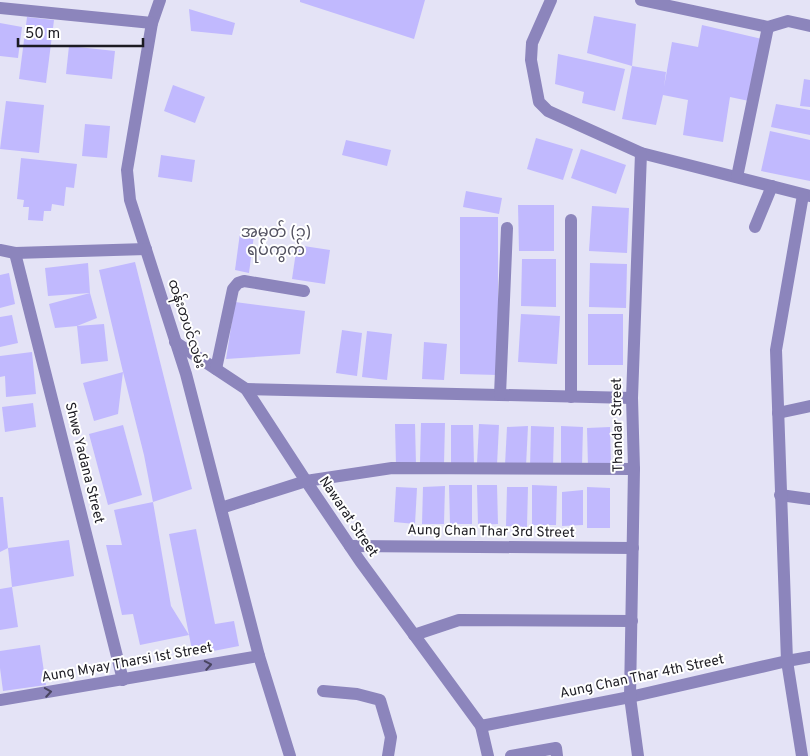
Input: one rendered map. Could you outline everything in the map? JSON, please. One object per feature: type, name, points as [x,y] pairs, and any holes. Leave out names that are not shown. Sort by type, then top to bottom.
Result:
[{"type":"street","name":"ထန်းတပင်လမ်း","points":[[160,0],[152,23],[127,170],[130,200],[186,374],[259,656],[290,756]]},
{"type":"street","points":[[550,0],[532,43],[531,60],[539,102],[548,111],[641,153],[807,195],[776,350],[787,661],[802,756]]},
{"type":"street","points":[[641,0],[768,27],[788,21],[810,26]]},
{"type":"street","points":[[0,8],[20,5],[152,23]]},
{"type":"street","points":[[736,177],[768,27]]},
{"type":"street","name":"Thandar Street","points":[[638,756],[630,697],[634,469],[632,398],[641,153]]},
{"type":"street","points":[[755,227],[772,186]]},
{"type":"street","points":[[571,220],[571,397]]},
{"type":"street","points":[[500,395],[507,228]]},
{"type":"street","points":[[0,250],[15,253],[146,249]]},
{"type":"street","name":"Shwe Yadana Street","points":[[15,253],[123,680]]},
{"type":"street","points":[[216,369],[233,289],[238,282],[244,281],[304,291]]},
{"type":"street","name":"Nawarat Street","points":[[175,342],[246,389],[350,546],[481,726]]},
{"type":"street","points":[[246,389],[632,398]]},
{"type":"street","points":[[778,413],[810,406]]},
{"type":"street","points":[[221,508],[306,481],[392,468],[634,469]]},
{"type":"street","points":[[780,495],[810,499]]},
{"type":"street","name":"Aung Chan Thar 3rd Street","points":[[350,546],[633,548]]},
{"type":"street","points":[[414,635],[458,620],[632,621]]},
{"type":"street","name":"Aung Myay Tharsi 1st Street","points":[[0,700],[259,656]]},
{"type":"street","name":"Aung Chan Thar 4th Street","points":[[481,726],[630,697],[810,657]]},
{"type":"street","points":[[323,691],[357,694],[380,700],[391,737],[388,756]]},
{"type":"street","points":[[481,726],[488,756]]},
{"type":"street","points":[[511,756],[556,748],[558,756]]},
{"type":"building","points":[[300,0],[425,0],[414,39],[300,2]]},
{"type":"building","points":[[189,9],[235,23],[232,35],[191,31]]},
{"type":"building","points":[[594,16],[636,24],[632,66],[587,53]]},
{"type":"building","points":[[27,17],[54,20],[46,83],[19,79]]},
{"type":"building","points":[[0,23],[22,27],[18,58],[0,56]]},
{"type":"building","points":[[702,25],[762,39],[749,101],[730,97],[723,142],[683,135],[688,100],[663,95],[656,125],[622,119],[632,66],[666,72],[664,87],[672,42],[698,47]]},
{"type":"building","points":[[69,46],[115,51],[112,79],[66,74]]},
{"type":"building","points":[[558,54],[625,69],[615,111],[582,103],[584,92],[555,84]]},
{"type":"building","points":[[804,79],[810,80],[810,107],[800,106]]},
{"type":"building","points":[[173,85],[205,97],[195,123],[164,111]]},
{"type":"building","points":[[6,101],[44,105],[39,153],[0,149]]},
{"type":"building","points":[[776,104],[810,110],[810,135],[771,127]]},
{"type":"building","points":[[85,124],[110,126],[107,158],[82,156]]},
{"type":"building","points":[[770,131],[810,140],[810,181],[761,171]]},
{"type":"building","points":[[536,138],[573,149],[563,180],[527,169]]},
{"type":"building","points":[[346,140],[391,150],[387,166],[342,155]]},
{"type":"building","points":[[581,149],[626,165],[616,194],[571,178]]},
{"type":"building","points":[[161,155],[195,160],[192,182],[158,177]]},
{"type":"building","points":[[21,158],[77,164],[74,188],[66,187],[64,206],[52,204],[51,211],[44,211],[43,221],[28,220],[29,207],[23,207],[24,200],[17,199]]},
{"type":"building","points":[[466,191],[502,198],[499,214],[463,207]]},
{"type":"building","points":[[518,205],[554,205],[554,251],[519,251]]},
{"type":"building","points":[[592,206],[629,208],[627,253],[589,251]]},
{"type":"building","points":[[460,217],[498,217],[498,375],[460,374]]},
{"type":"building","points":[[240,233],[254,235],[249,273],[235,270]]},
{"type":"building","points":[[297,245],[330,250],[325,284],[292,279]]},
{"type":"building","points":[[522,259],[556,259],[556,307],[521,306]]},
{"type":"building","points":[[135,262],[192,489],[153,502],[144,455],[99,270]]},
{"type":"building","points":[[88,263],[90,293],[48,296],[45,268]]},
{"type":"building","points":[[590,263],[627,264],[626,308],[589,307]]},
{"type":"building","points":[[9,273],[15,304],[0,308],[0,275]]},
{"type":"building","points":[[90,293],[97,318],[77,326],[55,328],[49,304]]},
{"type":"building","points":[[235,302],[305,311],[300,354],[226,359]]},
{"type":"building","points":[[521,314],[560,316],[557,364],[518,362]]},
{"type":"building","points":[[588,314],[623,314],[623,365],[588,365]]},
{"type":"building","points":[[12,315],[18,343],[0,347],[0,317]]},
{"type":"building","points":[[104,324],[108,361],[81,364],[77,326]]},
{"type":"building","points":[[342,330],[362,333],[357,376],[336,373]]},
{"type":"building","points":[[367,331],[392,334],[387,380],[362,377]]},
{"type":"building","points":[[424,342],[447,344],[444,380],[422,379]]},
{"type":"building","points":[[32,352],[36,394],[6,397],[5,376],[0,377],[0,356]]},
{"type":"building","points":[[123,372],[118,414],[94,421],[83,383]]},
{"type":"building","points":[[33,403],[36,427],[5,432],[2,407]]},
{"type":"building","points":[[421,423],[445,423],[444,464],[420,463]]},
{"type":"building","points":[[395,424],[415,424],[416,465],[396,465]]},
{"type":"building","points":[[479,424],[499,425],[497,465],[477,464]]},
{"type":"building","points":[[123,425],[142,495],[108,505],[89,434]]},
{"type":"building","points":[[451,425],[473,425],[474,465],[451,466]]},
{"type":"building","points":[[528,426],[526,466],[505,465],[507,427]]},
{"type":"building","points":[[531,426],[554,427],[553,468],[530,467]]},
{"type":"building","points":[[561,426],[583,427],[582,466],[561,466]]},
{"type":"building","points":[[610,427],[611,467],[588,467],[587,428]]},
{"type":"building","points":[[449,485],[472,485],[472,524],[450,524]]},
{"type":"building","points":[[477,485],[497,485],[498,524],[478,525]]},
{"type":"building","points":[[532,485],[557,486],[556,525],[532,525]]},
{"type":"building","points":[[445,486],[444,524],[422,524],[423,487]]},
{"type":"building","points":[[396,487],[417,488],[415,524],[394,522]]},
{"type":"building","points":[[507,487],[528,487],[527,527],[506,526]]},
{"type":"building","points":[[587,487],[610,488],[610,528],[587,528]]},
{"type":"building","points":[[583,490],[583,525],[562,526],[562,492]]},
{"type":"building","points":[[0,497],[3,497],[8,548],[0,552]]},
{"type":"building","points":[[153,502],[171,606],[189,635],[140,645],[133,614],[122,615],[106,545],[122,545],[114,510]]},
{"type":"building","points":[[196,529],[215,624],[234,621],[239,646],[193,655],[169,534]]},
{"type":"building","points":[[69,540],[74,576],[12,587],[8,548]]},
{"type":"building","points":[[12,587],[18,627],[0,630],[0,589]]},
{"type":"building","points":[[40,645],[46,685],[3,691],[0,651]]},
{"type":"district","name":"အမှတ် (၁) ရပ်ကွက်","points":[[276,242]]}]
